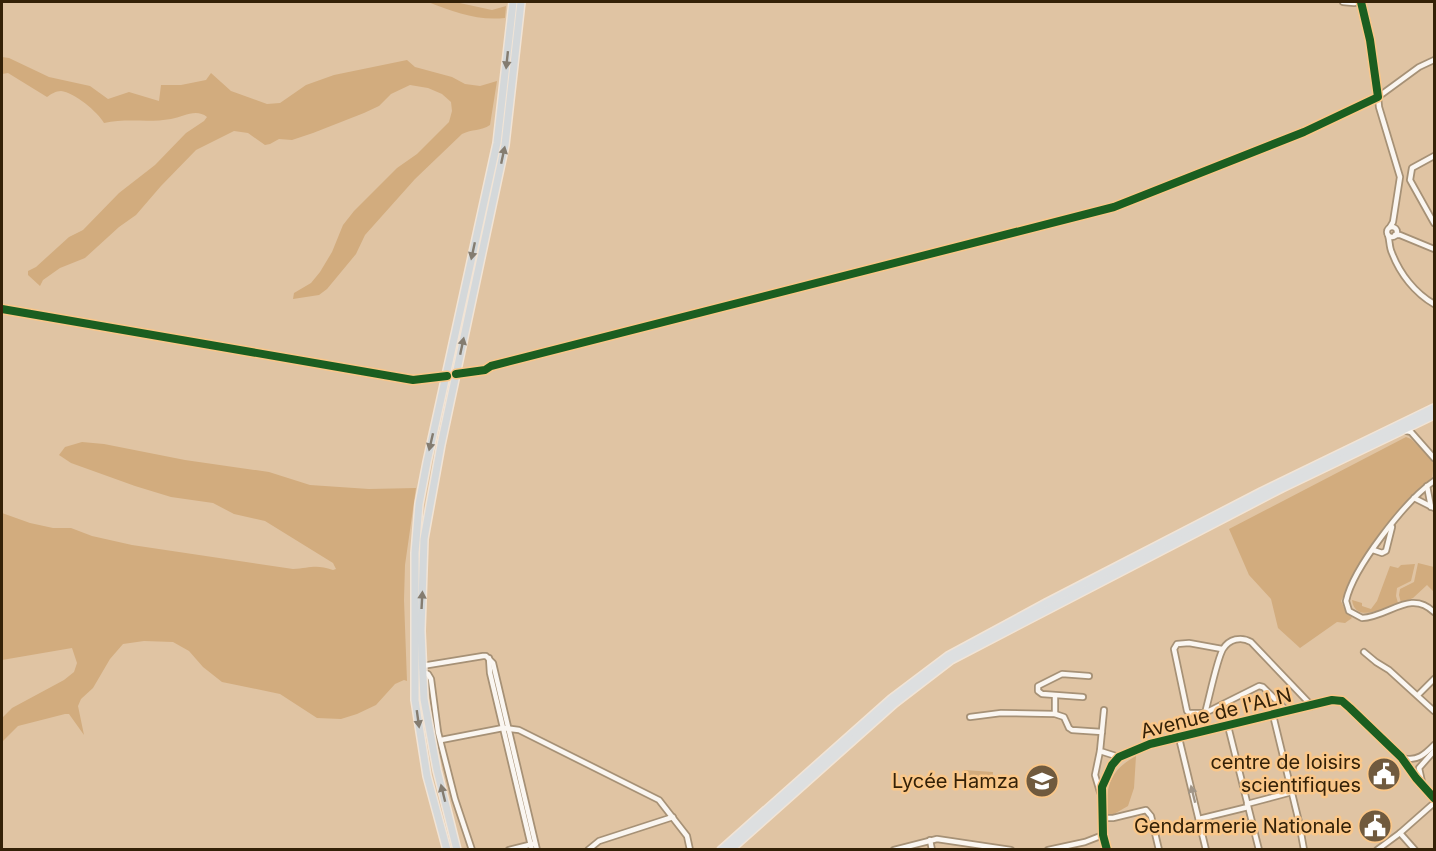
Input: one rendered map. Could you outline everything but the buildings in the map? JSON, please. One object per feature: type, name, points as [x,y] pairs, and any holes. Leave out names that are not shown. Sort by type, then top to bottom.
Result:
[{"type":"highway","points":[[447,849],[428,776],[416,700],[413,584],[419,504],[497,143],[513,2]]},
{"type":"highway","points":[[457,849],[431,744],[423,699],[421,631],[424,539],[441,445],[505,145],[520,2]]},
{"type":"main road","points":[[721,849],[891,699],[955,652],[1255,495],[1434,408]]},
{"type":"main road","points":[[730,849],[895,703],[951,660],[1211,524],[1434,415]]},
{"type":"street","points":[[1343,2],[1361,2],[1370,40],[1379,107],[1400,177],[1393,222],[1394,235],[1390,242],[1392,253],[1404,276],[1434,304]]},
{"type":"street","points":[[456,374],[485,370],[491,366],[1114,207],[1304,132],[1378,97],[1419,67],[1434,60]]},
{"type":"street","points":[[1434,156],[1412,168],[1410,173],[1413,186],[1434,223]]},
{"type":"street","points":[[1429,213],[1434,210]]},
{"type":"street","points":[[1393,228],[1387,229],[1394,235],[1434,249]]},
{"type":"street","points":[[2,309],[413,380],[447,376]]},
{"type":"street","points":[[1409,429],[1434,458]]},
{"type":"street","points":[[1434,481],[1414,498],[1373,550],[1347,596],[1346,605],[1349,611],[1359,618],[1367,618],[1418,602],[1434,612]]},
{"type":"street","points":[[1427,486],[1432,507]]},
{"type":"street","points":[[1414,498],[1432,507]]},
{"type":"street","points":[[1373,550],[1382,553],[1386,551],[1393,524]]},
{"type":"street","points":[[1205,713],[1222,649],[1238,638],[1251,642],[1312,706]]},
{"type":"street","points":[[1222,649],[1189,643],[1177,644],[1174,649],[1189,713],[1205,713],[1259,686],[1263,687],[1288,712]]},
{"type":"street","points":[[1364,652],[1418,695],[1434,711]]},
{"type":"street","points":[[422,669],[483,656],[489,658],[497,674],[506,728],[533,846],[537,849]]},
{"type":"street","points":[[430,675],[438,665]]},
{"type":"street","points":[[422,669],[430,675],[441,740],[455,800],[472,849]]},
{"type":"street","points":[[1083,697],[1040,693],[1038,686],[1062,674],[1089,676]]},
{"type":"street","points":[[1418,695],[1434,679]]},
{"type":"street","points":[[1055,696],[1055,714]]},
{"type":"street","name":"Avenue de l'ALN","points":[[1107,849],[1103,835],[1101,794],[1106,777],[1119,758],[1150,744],[1338,700],[1346,704],[1401,757]]},
{"type":"street","points":[[1101,794],[1095,775],[1104,710]]},
{"type":"street","points":[[970,717],[1001,713],[1055,714],[1064,717],[1072,730],[1102,732]]},
{"type":"street","points":[[1273,715],[1304,849]]},
{"type":"street","points":[[1228,726],[1259,849]]},
{"type":"street","points":[[441,740],[506,728],[527,734],[660,800],[687,836],[690,849]]},
{"type":"street","points":[[1179,738],[1206,849]]},
{"type":"street","points":[[1410,768],[1409,763],[1434,745]]},
{"type":"street","points":[[1100,751],[1119,758]]},
{"type":"street","points":[[1410,768],[1414,771],[1419,768],[1434,751]]},
{"type":"street","points":[[1401,757],[1418,761],[1419,777],[1423,785]]},
{"type":"street","points":[[1401,757],[1434,798]]},
{"type":"street","points":[[1199,819],[1292,792]]},
{"type":"street","points":[[1377,849],[1400,833],[1434,802]]},
{"type":"street","points":[[1102,818],[1113,818],[1146,810],[1151,816],[1159,849]]},
{"type":"street","points":[[588,849],[599,841],[674,817]]},
{"type":"street","points":[[1400,833],[1415,849]]},
{"type":"street","points":[[1048,849],[1085,842],[1103,835]]},
{"type":"street","points":[[894,849],[942,839],[1011,849]]},
{"type":"street","points":[[930,840],[932,849]]},
{"type":"street","points":[[509,849],[533,846]]},
{"type":"shaded area","points":[[428,2],[455,2],[492,10],[506,6],[505,18],[475,17]]},
{"type":"shaded area","points":[[2,57],[9,58],[49,77],[90,86],[108,99],[129,92],[159,101],[161,85],[181,85],[206,80],[211,73],[231,91],[267,104],[280,103],[306,85],[334,75],[407,60],[415,67],[452,77],[465,84],[480,86],[497,81],[490,125],[462,134],[415,179],[365,235],[356,254],[327,289],[319,295],[293,299],[294,293],[311,283],[320,272],[332,252],[343,225],[354,211],[397,168],[417,154],[449,122],[452,111],[451,102],[442,94],[428,88],[410,85],[391,94],[379,106],[364,113],[292,140],[279,139],[265,145],[248,133],[234,131],[196,150],[136,215],[85,258],[60,268],[43,280],[40,286],[28,275],[28,271],[36,267],[69,237],[83,230],[119,193],[155,165],[186,133],[207,117],[194,113],[163,120],[104,123],[91,108],[66,92],[59,91],[47,97],[8,73],[2,74]]},
{"type":"shaded area","points":[[1406,437],[1434,461],[1432,480],[1391,520],[1359,568],[1341,601],[1352,618],[1345,623],[1337,622],[1300,648],[1278,628],[1271,599],[1249,575],[1229,529]]},
{"type":"shaded area","points":[[82,442],[269,472],[310,485],[369,489],[416,488],[405,565],[407,681],[395,684],[376,705],[357,714],[341,719],[317,718],[280,694],[222,682],[203,667],[189,651],[173,642],[144,641],[123,644],[78,706],[84,735],[69,714],[65,714],[18,726],[2,742],[2,718],[12,708],[64,680],[74,672],[77,663],[72,648],[2,660],[2,513],[30,523],[53,528],[71,528],[92,536],[132,545],[293,569],[317,567],[336,569],[333,563],[265,521],[234,514],[213,503],[171,497],[135,486],[71,463],[59,455],[65,447]]},
{"type":"shaded area","points":[[1418,563],[1434,567],[1434,592],[1427,585],[1413,598],[1401,603],[1400,589],[1414,582]]},
{"type":"shaded area","points":[[1415,564],[1411,581],[1397,588],[1398,603],[1378,611],[1364,613],[1354,607],[1352,600],[1371,609],[1377,601],[1390,566],[1398,568],[1401,565]]},
{"type":"shaded area","points":[[1136,756],[1134,788],[1128,806],[1114,814],[1108,814],[1107,795],[1111,780],[1120,767]]},
{"type":"shaded area","points":[[964,770],[993,772],[992,787],[963,784]]},
{"type":"cycle path","points":[[456,374],[485,370],[491,366],[1114,207],[1304,132],[1378,97],[1370,40],[1361,2]]},
{"type":"cycle path","points":[[2,309],[413,380],[447,376]]},
{"type":"cycle path","points":[[1107,850],[1103,835],[1102,787],[1112,765],[1119,757],[1150,744],[1332,700],[1342,701],[1350,708],[1401,757],[1434,798]]},
{"type":"place","name":"centre de loisirs scientifiques","points":[[1384,774]]},
{"type":"place","name":"Lycée Hamza","points":[[1042,781]]},
{"type":"place","name":"Gendarmerie Nationale","points":[[1375,826]]}]
